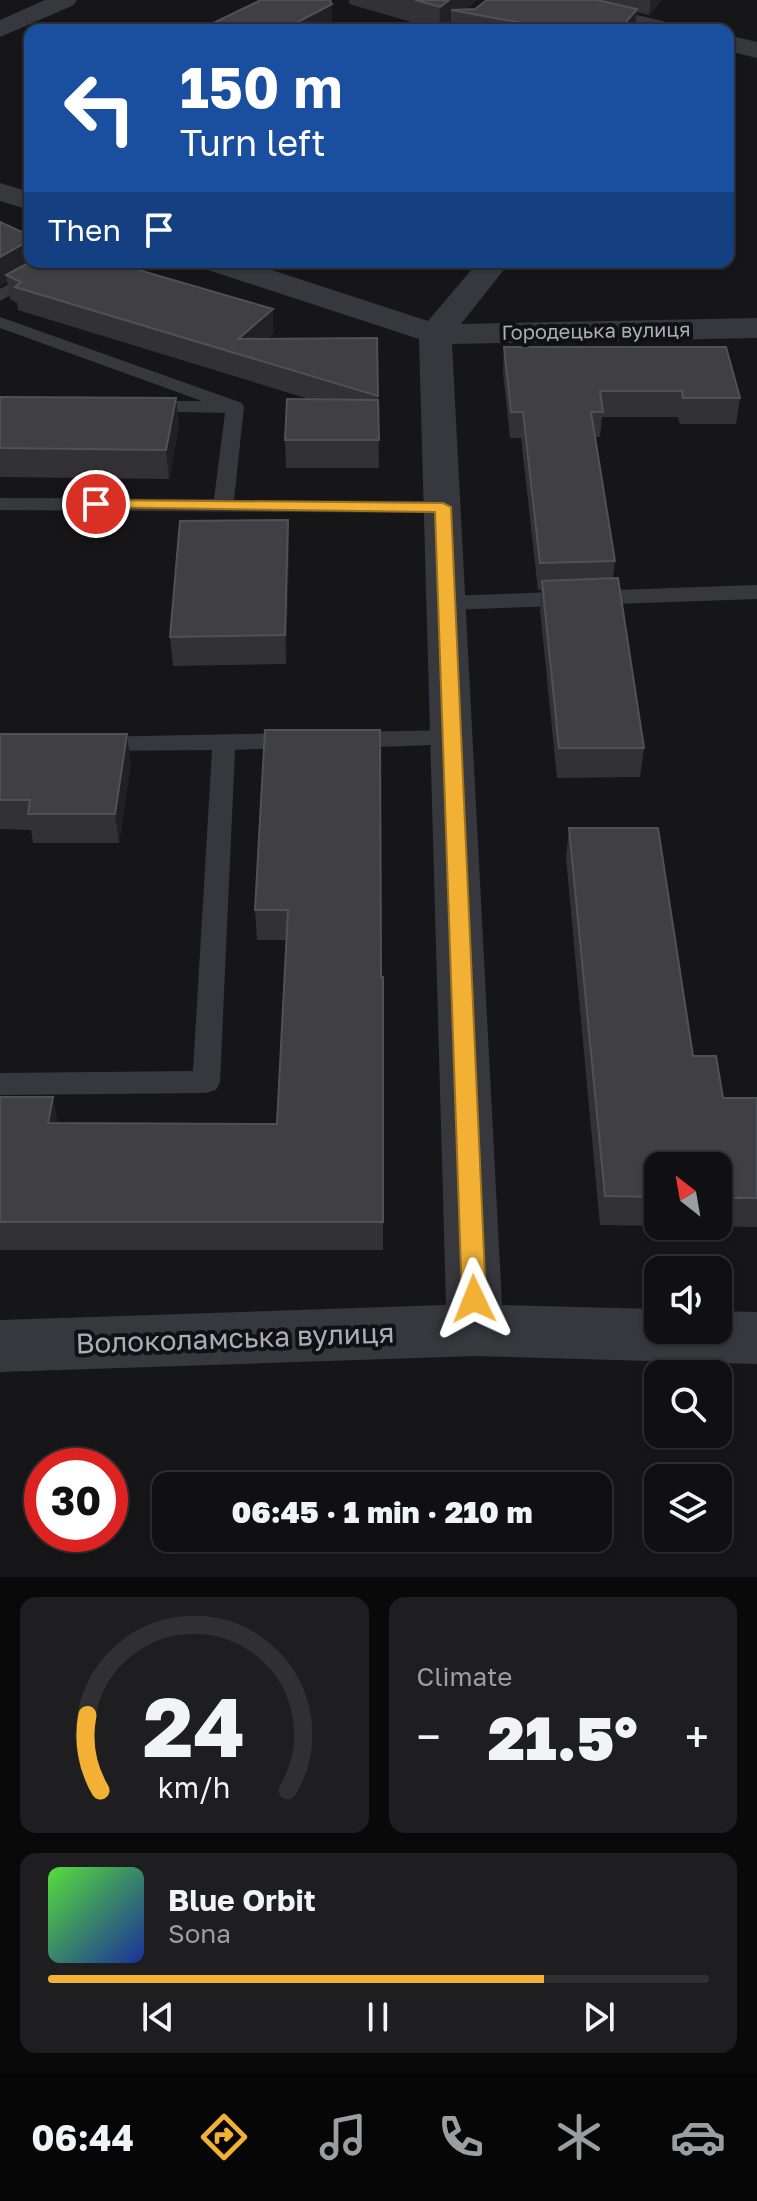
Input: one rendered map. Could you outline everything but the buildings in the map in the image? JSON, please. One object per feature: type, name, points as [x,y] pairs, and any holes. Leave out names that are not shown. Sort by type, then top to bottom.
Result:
[{"type":"street","points":[[0,29],[65,0]]},
{"type":"street","points":[[542,0],[644,24]]},
{"type":"street","points":[[734,44],[757,50]]},
{"type":"street","points":[[0,192],[24,199]]},
{"type":"street","name":"Городецька вулиця","points":[[234,268],[435,334],[757,328]]},
{"type":"street","points":[[475,1330],[454,738],[435,334],[489,268]]},
{"type":"street","name":"Волоколамська вулиця","points":[[0,1346],[475,1330],[757,1338]]},
{"type":"lane","points":[[0,296],[50,268]]},
{"type":"lane","points":[[0,322],[235,407]]},
{"type":"lane","points":[[126,407],[235,407]]},
{"type":"lane","points":[[223,505],[235,407]]},
{"type":"lane","points":[[0,504],[443,507]]},
{"type":"lane","points":[[448,603],[757,592]]},
{"type":"lane","points":[[80,743],[454,738]]},
{"type":"lane","points":[[0,1084],[206,1082],[224,742]]},
{"type":"route","points":[[96,504],[443,507],[474,1299]]}]
